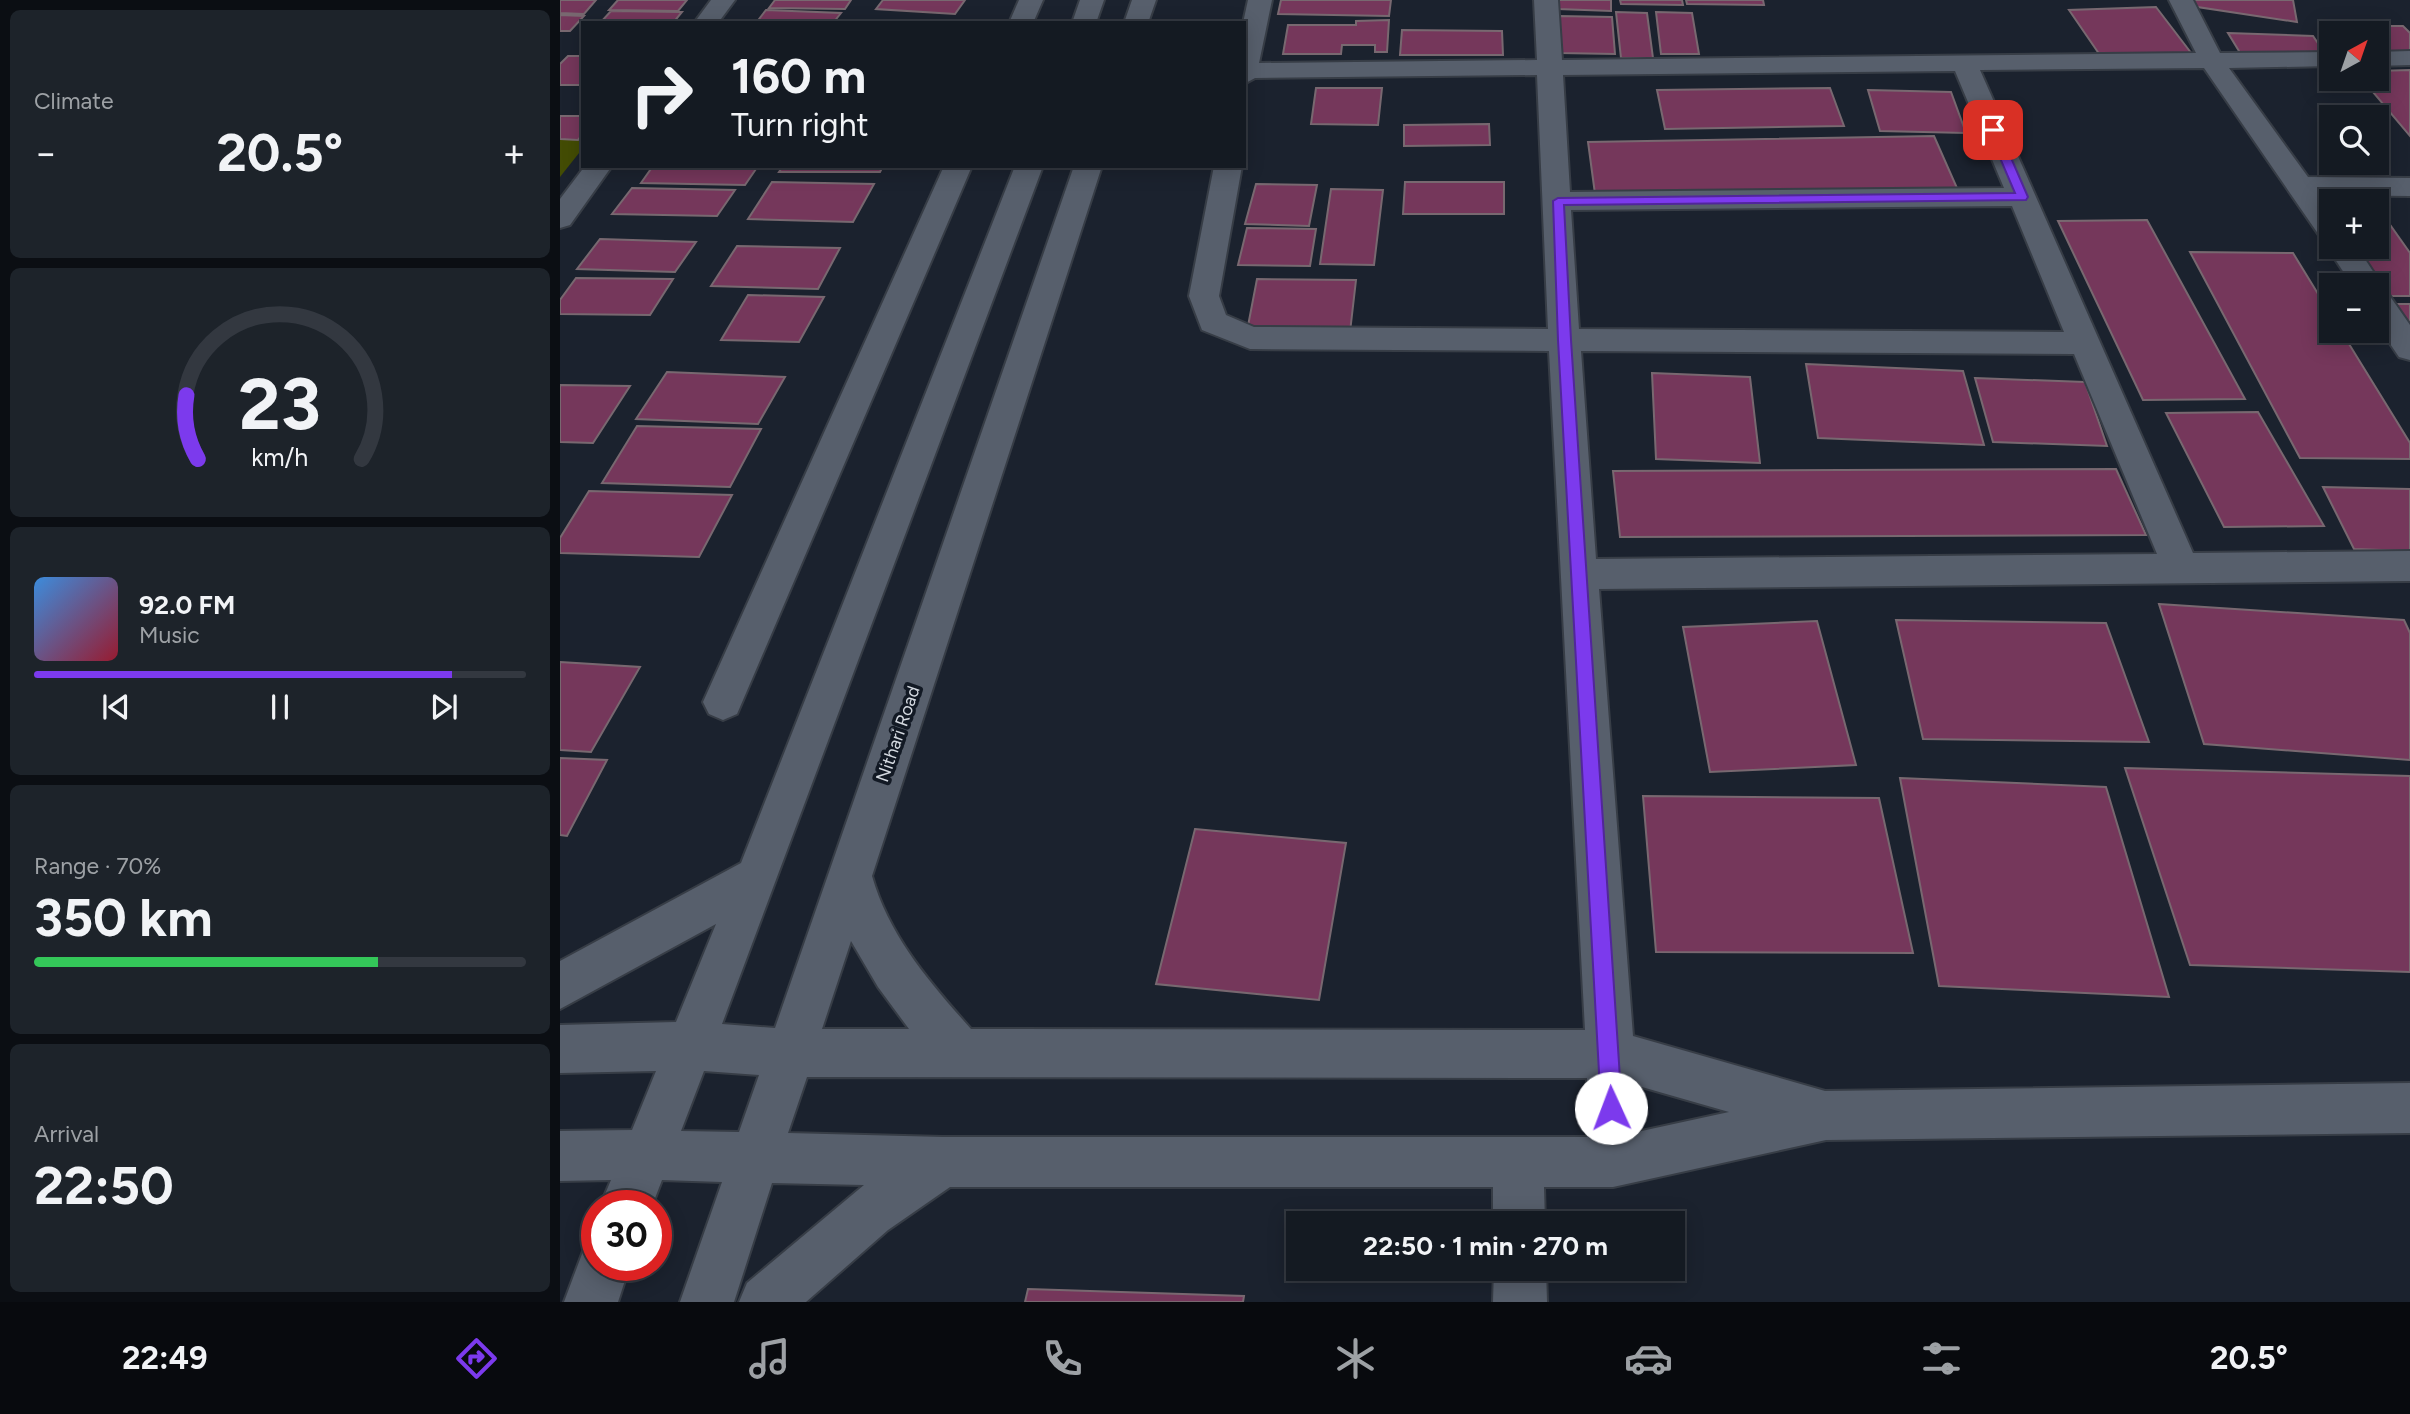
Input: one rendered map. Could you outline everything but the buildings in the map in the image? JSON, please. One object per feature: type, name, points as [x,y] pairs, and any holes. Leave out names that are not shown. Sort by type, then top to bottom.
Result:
[{"type":"street","points":[[707,21],[723,0]]},
{"type":"street","points":[[1022,21],[1031,0]]},
{"type":"street","points":[[1085,21],[1092,0]]},
{"type":"street","points":[[1137,21],[1144,0]]},
{"type":"street","points":[[1246,69],[1260,0]]},
{"type":"street","points":[[1546,0],[1564,340],[1610,1054],[1613,1162]]},
{"type":"street","points":[[2181,0],[2212,61],[2319,213]]},
{"type":"street","points":[[2389,59],[2410,58]]},
{"type":"street","points":[[1246,74],[2319,59]]},
{"type":"street","points":[[1965,64],[2181,567]]},
{"type":"street","points":[[560,219],[598,168]]},
{"type":"street","points":[[723,702],[957,168]]},
{"type":"street","points":[[632,1190],[757,878],[1028,168]]},
{"type":"street","name":"Nithari Road","points":[[707,1302],[793,1053],[1087,168]]},
{"type":"street","points":[[1228,168],[1204,296],[1213,321],[1250,338],[2085,343]]},
{"type":"street","points":[[2301,186],[2410,187]]},
{"type":"street","points":[[1558,201],[2022,197]]},
{"type":"street","points":[[2389,318],[2410,349]]},
{"type":"street","points":[[1580,574],[2410,566]]},
{"type":"street","points":[[850,876],[862,918],[917,1004],[958,1051]]},
{"type":"street","points":[[560,986],[757,878]]},
{"type":"street","points":[[560,1049],[688,1046],[793,1053],[958,1051],[1610,1054],[1826,1115]]},
{"type":"street","points":[[560,1156],[645,1155],[943,1162],[1613,1162],[1826,1115],[2410,1108]]},
{"type":"street","points":[[766,1302],[870,1212],[943,1162]]},
{"type":"street","points":[[1518,1163],[1519,1211]]},
{"type":"street","points":[[591,1302],[598,1281]]},
{"type":"street","points":[[1520,1281],[1520,1302]]},
{"type":"green space","points":[[560,135],[581,135],[581,151],[560,177]]},
{"type":"route","points":[[1611,1108],[1564,340],[1558,201],[2022,197],[1993,130]]}]
